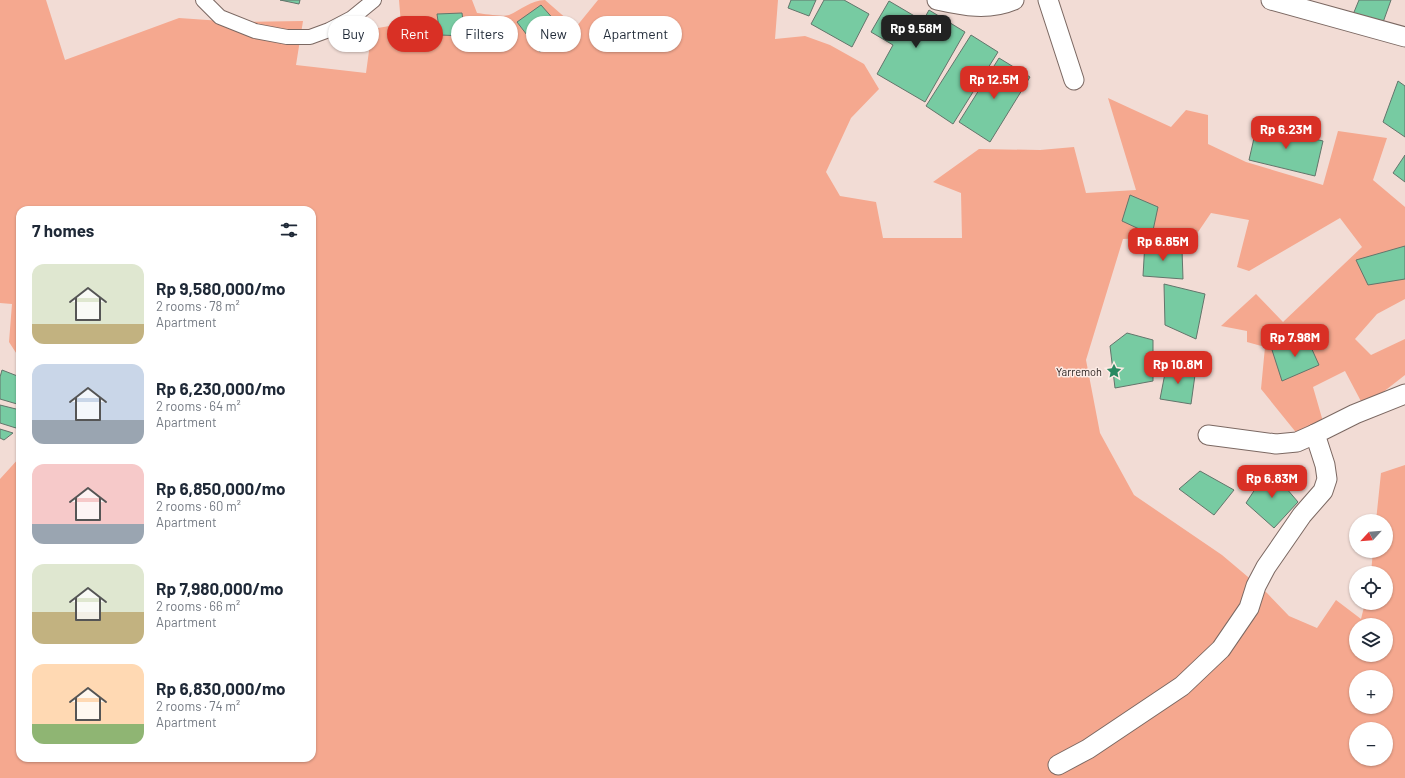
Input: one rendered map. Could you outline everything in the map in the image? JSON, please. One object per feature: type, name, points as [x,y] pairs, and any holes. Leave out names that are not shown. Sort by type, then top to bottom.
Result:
[{"type":"street","points":[[203,0],[220,17],[255,31],[288,37],[310,37],[329,30],[352,18],[374,0]]},
{"type":"street","points":[[938,0],[960,5],[985,7],[1014,0]]},
{"type":"street","points":[[1048,0],[1074,80]]},
{"type":"street","points":[[1271,0],[1405,37]]},
{"type":"street","points":[[1208,435],[1276,444],[1297,442],[1355,414],[1405,394]]},
{"type":"street","points":[[1058,766],[1088,749],[1182,686],[1221,649],[1249,608],[1256,586],[1266,567],[1302,515],[1323,491],[1327,479],[1325,465],[1315,434]]},
{"type":"shaded area","points":[[0,0],[46,0],[65,60],[179,18],[236,22],[303,21],[296,65],[366,73],[369,52],[379,52],[379,28],[387,26],[387,52],[443,52],[443,16],[400,16],[399,0],[472,0],[477,13],[502,16],[509,15],[540,0],[545,0],[563,16],[526,16],[526,52],[581,52],[581,21],[598,0],[778,0],[775,39],[805,36],[830,45],[864,64],[879,89],[851,118],[826,172],[840,196],[876,202],[883,238],[962,238],[961,193],[933,182],[979,149],[1040,150],[1074,147],[1086,193],[1136,190],[1108,98],[1171,127],[1186,110],[1208,115],[1208,144],[1246,162],[1323,185],[1338,131],[1387,138],[1373,180],[1405,207],[1405,299],[1377,314],[1355,339],[1371,355],[1405,339],[1405,375],[1364,407],[1345,371],[1313,387],[1324,425],[1303,441],[1261,389],[1265,347],[1247,342],[1247,331],[1221,326],[1256,294],[1283,322],[1362,247],[1340,218],[1249,271],[1237,267],[1249,220],[1211,213],[1196,235],[1123,239],[1086,360],[1100,433],[1134,495],[1222,555],[1267,593],[1289,616],[1317,628],[1336,600],[1360,618],[1349,618],[1349,662],[1393,662],[1393,618],[1361,618],[1363,610],[1393,610],[1393,566],[1372,566],[1372,558],[1393,558],[1393,514],[1377,514],[1381,473],[1405,465],[1405,778],[0,778],[0,479],[16,461],[16,762],[316,762],[316,206],[16,206],[16,353],[9,342],[12,304],[0,303]]},
{"type":"building","points":[[280,0],[300,0],[299,4]]},
{"type":"building","points":[[791,0],[816,0],[809,16],[788,8]]},
{"type":"building","points":[[824,0],[844,0],[869,14],[852,47],[811,24]]},
{"type":"building","points":[[1359,0],[1391,0],[1381,28],[1352,17]]},
{"type":"building","points":[[889,1],[923,21],[929,10],[965,32],[925,102],[877,74],[893,45],[871,32]]},
{"type":"building","points":[[541,5],[551,16],[526,16],[526,34],[518,21]]},
{"type":"building","points":[[462,13],[462,16],[451,16],[451,35],[443,35],[443,16],[437,16],[437,14]]},
{"type":"building","points":[[971,35],[998,52],[953,124],[926,106]]},
{"type":"building","points":[[999,58],[1030,77],[990,142],[959,122]]},
{"type":"building","points":[[1398,81],[1405,86],[1405,137],[1383,122]]},
{"type":"building","points":[[1257,125],[1323,141],[1315,176],[1249,160]]},
{"type":"building","points":[[1405,155],[1405,182],[1393,173]]},
{"type":"building","points":[[1130,195],[1158,207],[1152,235],[1122,221]]},
{"type":"building","points":[[1145,242],[1182,249],[1183,279],[1143,276]]},
{"type":"building","points":[[1405,246],[1405,279],[1368,285],[1356,260]]},
{"type":"building","points":[[1164,284],[1205,294],[1196,339],[1165,325]]},
{"type":"building","points":[[1127,333],[1153,340],[1153,381],[1115,388],[1110,346]]},
{"type":"building","points":[[1306,336],[1319,365],[1282,381],[1272,350]]},
{"type":"building","points":[[1167,363],[1195,375],[1191,404],[1160,399]]},
{"type":"building","points":[[2,370],[16,375],[16,404],[0,399],[0,377]]},
{"type":"building","points":[[0,405],[16,409],[16,428],[0,423]]},
{"type":"building","points":[[0,429],[13,433],[4,440],[0,438]]},
{"type":"building","points":[[1269,468],[1298,502],[1274,528],[1246,503]]},
{"type":"building","points":[[1200,471],[1234,490],[1214,515],[1179,489]]},
{"type":"place","name":"Yarremoh","points":[[1114,371]]}]
